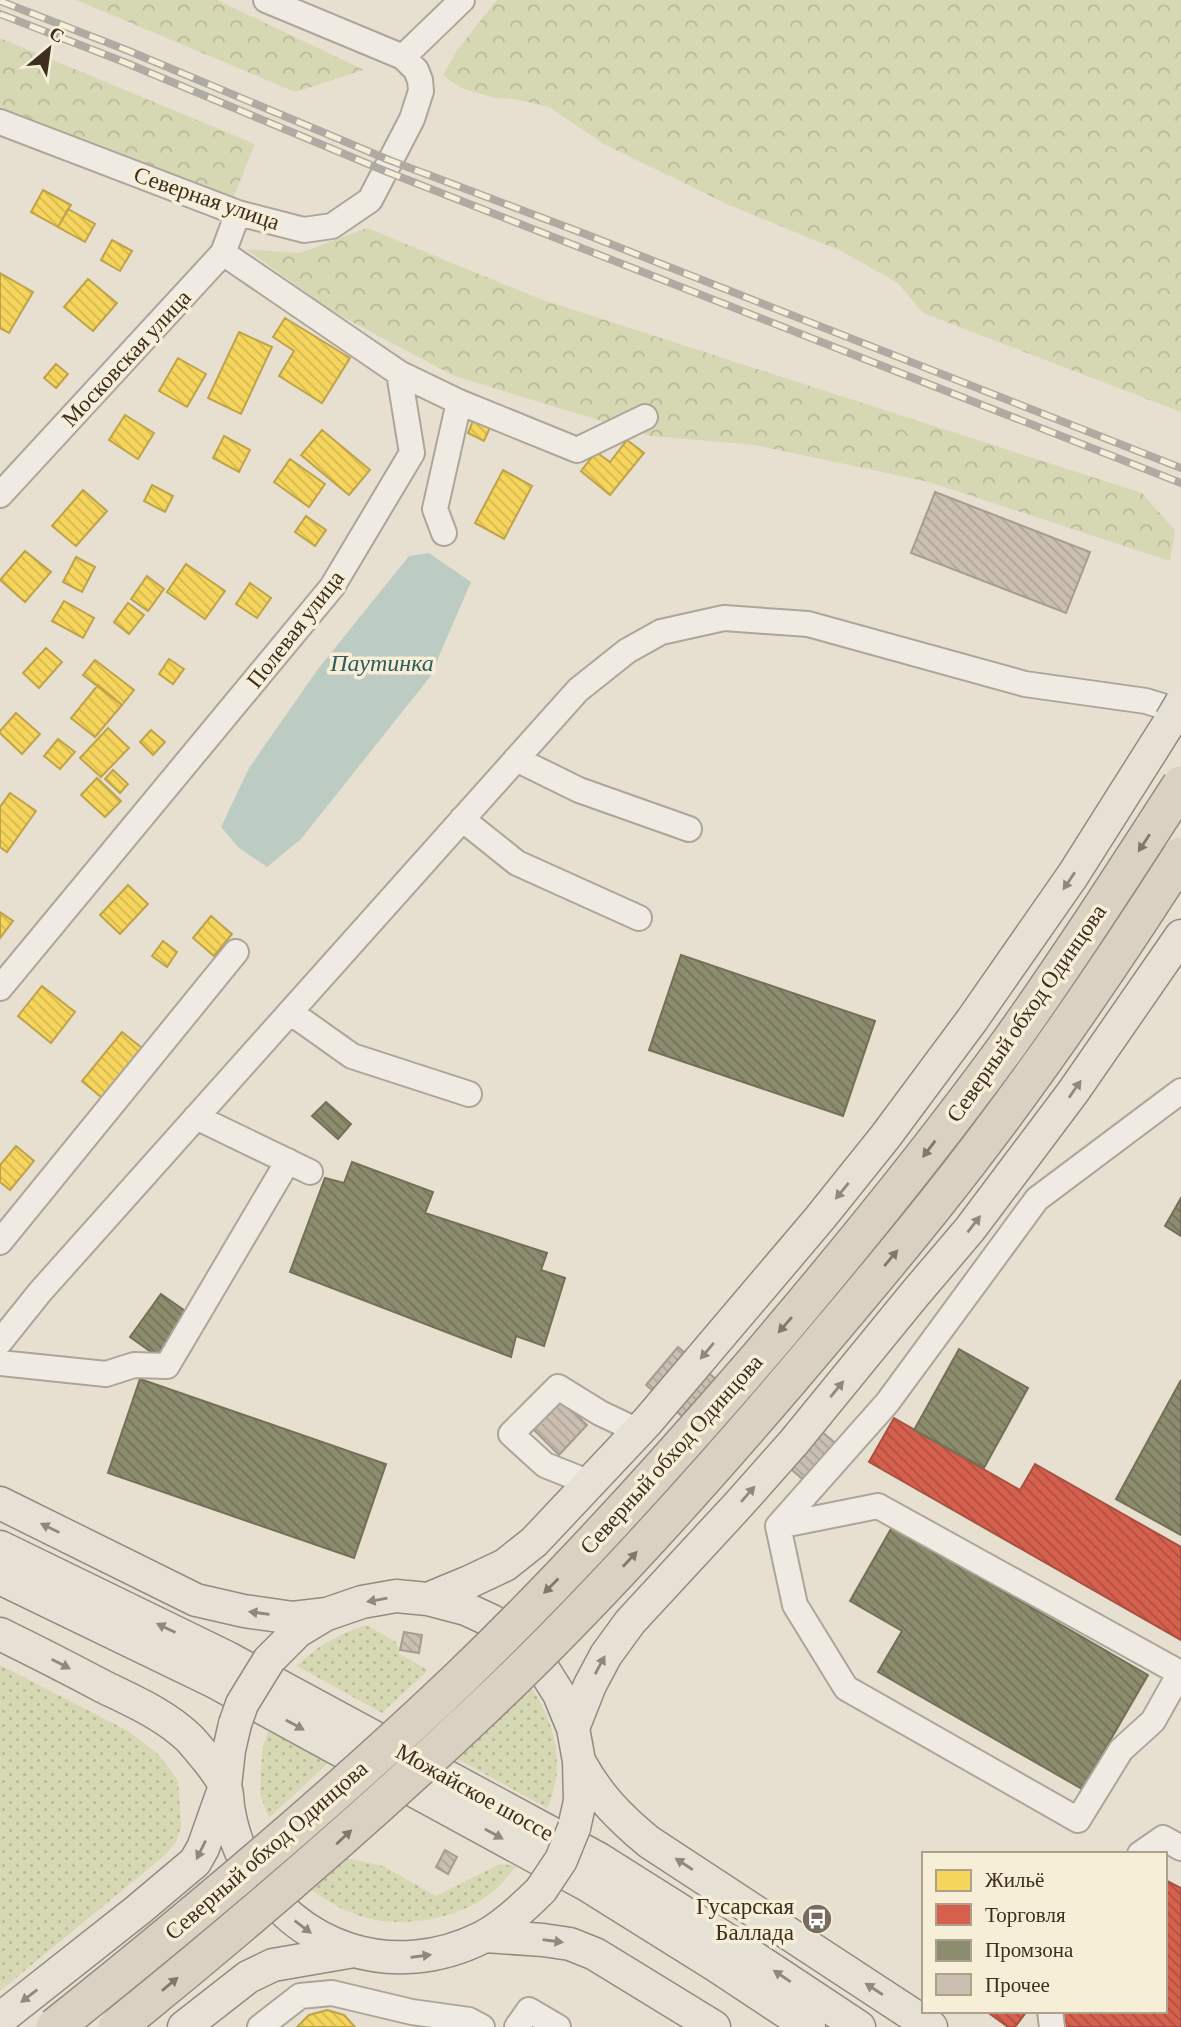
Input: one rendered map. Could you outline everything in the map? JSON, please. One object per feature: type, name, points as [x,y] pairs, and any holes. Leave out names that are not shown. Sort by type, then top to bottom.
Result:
[{"type":"highway","name":"Северный обход Одинцова","points":[[55,2027],[142,1958],[306,1820],[459,1678],[571,1566],[678,1450],[801,1307],[917,1165],[1007,1045],[1101,909],[1181,785]]},
{"type":"highway","name":"Северный обход Одинцова","points":[[117,2027],[331,1849],[486,1706],[599,1592],[707,1476],[938,1201],[1038,1067],[1133,931],[1181,856]]},
{"type":"main road","points":[[428,1599],[505,1565],[534,1542],[629,1441],[820,1218],[885,1137],[972,1020],[1073,875],[1181,703]]},
{"type":"main road","points":[[573,1728],[590,1685],[608,1651],[630,1622],[794,1442],[970,1229],[1073,1092],[1181,936]]},
{"type":"main road","points":[[820,1218],[817,1240],[822,1261],[834,1280],[851,1293],[871,1301],[893,1301],[914,1295]]},
{"type":"main road","points":[[629,1441],[667,1454],[685,1464],[697,1477],[704,1492],[705,1503],[701,1544]]},
{"type":"main road","points":[[0,1503],[197,1600],[244,1611],[293,1618],[327,1614],[362,1602],[396,1596],[428,1599],[466,1609],[492,1621],[520,1640],[540,1664],[559,1694],[573,1728],[579,1761],[580,1801],[574,1828],[561,1860],[541,1890],[524,1907],[485,1936],[451,1950],[419,1957],[387,1958],[330,1943],[286,1914],[263,1888],[247,1863],[237,1840],[229,1814],[225,1786],[190,1740],[164,1717],[0,1634]]},
{"type":"main road","name":"Можайское шоссе","points":[[0,1547],[228,1658],[599,1859],[859,2027]]},
{"type":"main road","name":"Можайское шоссе","points":[[0,1578],[213,1681],[587,1885],[809,2027]]},
{"type":"main road","points":[[0,2019],[195,1862],[203,1848],[225,1786],[234,1724],[242,1704],[269,1660],[299,1631],[327,1614]]},
{"type":"main road","points":[[579,1761],[590,1782],[620,1818],[649,1842],[931,2027]]},
{"type":"main road","points":[[485,1936],[570,1944],[595,1954],[714,2027]]},
{"type":"main road","points":[[184,2027],[248,1977],[273,1965],[354,1951]]},
{"type":"street","points":[[266,0],[403,57],[462,0]]},
{"type":"street","name":"Северная улица","points":[[0,122],[239,213],[304,230],[332,226],[370,200],[412,119],[421,92],[420,80],[416,70],[403,57]]},
{"type":"street","name":"Московская улица","points":[[0,495],[223,253],[239,213]]},
{"type":"street","points":[[223,253],[399,373],[459,402],[577,450],[645,417]]},
{"type":"street","name":"Полевая улица","points":[[0,988],[332,587],[412,453],[399,373]]},
{"type":"street","points":[[444,533],[435,509],[459,402]]},
{"type":"street","points":[[0,1342],[40,1292],[578,690],[627,651],[661,632],[724,618],[808,624],[1025,684],[1146,701],[1181,712]]},
{"type":"street","points":[[516,759],[579,790],[689,829]]},
{"type":"street","points":[[462,819],[517,863],[639,918]]},
{"type":"street","points":[[0,1242],[236,952]]},
{"type":"street","points":[[290,1012],[352,1056],[469,1094]]},
{"type":"street","points":[[778,1526],[887,1403],[1037,1199],[1181,1091]]},
{"type":"street","points":[[196,1117],[310,1172]]},
{"type":"street","points":[[0,1363],[106,1374],[134,1365],[167,1366],[288,1161]]},
{"type":"street","points":[[590,1483],[545,1465],[511,1434],[558,1387],[600,1413],[629,1441]]},
{"type":"street","points":[[878,1506],[1180,1673],[1153,1721],[1121,1750],[1078,1820],[846,1688],[795,1605],[778,1526],[878,1506]]},
{"type":"street","points":[[1143,1852],[1163,1838],[1181,1848]]},
{"type":"street","points":[[260,2027],[300,1996],[332,1993],[412,2012],[469,2020],[482,2027]]},
{"type":"street","points":[[517,2027],[528,2010],[558,2027]]},
{"type":"green space","points":[[76,0],[217,0],[364,70],[295,92]]},
{"type":"green space","points":[[497,0],[1181,0],[1181,412],[923,313],[898,283],[841,251],[729,205],[604,144],[549,107],[515,99],[495,98],[461,88],[443,75],[458,49]]},
{"type":"green space","points":[[0,38],[255,144],[231,203],[0,115]]},
{"type":"green space","points":[[367,228],[540,299],[1142,493],[1175,530],[1170,561],[929,482],[755,445],[651,436],[454,376],[330,310],[246,249],[300,253]]},
{"type":"green space","points":[[366,1625],[396,1642],[399,1654],[428,1670],[382,1713],[297,1666],[328,1641]]},
{"type":"green space","points":[[0,1665],[128,1731],[160,1756],[178,1781],[181,1827],[176,1842],[164,1856],[0,1991]]},
{"type":"green space","points":[[530,1685],[546,1714],[555,1745],[556,1776],[547,1808],[456,1758]]},
{"type":"green space","points":[[268,1731],[328,1763],[269,1818],[260,1794],[262,1752]]},
{"type":"green space","points":[[347,1858],[383,1866],[436,1896],[500,1864],[516,1866],[494,1891],[476,1903],[442,1916],[406,1922],[371,1919],[354,1914],[311,1890]]},
{"type":"water","name":"Паутинка","points":[[429,553],[471,582],[430,677],[301,839],[267,867],[239,848],[221,827],[249,768],[318,669],[409,556]]},
{"type":"building: Жильё","points":[[43,190],[71,205],[58,227],[31,212]]},
{"type":"building: Жильё","points":[[68,209],[95,224],[85,242],[58,227]]},
{"type":"building: Жильё","points":[[112,240],[132,251],[120,271],[101,260]]},
{"type":"building: Жильё","points":[[0,273],[33,292],[9,333],[0,328]]},
{"type":"building: Жильё","points":[[88,279],[117,303],[93,331],[64,307]]},
{"type":"building: Жильё","points":[[285,318],[350,358],[322,403],[279,376],[294,351],[273,337]]},
{"type":"building: Жильё","points":[[239,332],[272,347],[241,414],[208,398]]},
{"type":"building: Жильё","points":[[178,358],[206,374],[187,407],[159,391]]},
{"type":"building: Жильё","points":[[56,364],[68,374],[56,388],[44,378]]},
{"type":"building: Жильё","points":[[125,415],[154,433],[138,459],[109,440]]},
{"type":"building: Жильё","points":[[475,416],[492,423],[484,441],[468,433]]},
{"type":"building: Жильё","points":[[322,430],[370,470],[349,495],[301,455]]},
{"type":"building: Жильё","points":[[224,436],[250,450],[239,472],[213,458]]},
{"type":"building: Жильё","points":[[627,440],[644,453],[610,495],[581,471],[596,452],[610,462]]},
{"type":"building: Жильё","points":[[290,459],[325,484],[309,507],[274,482]]},
{"type":"building: Жильё","points":[[503,470],[532,486],[504,539],[475,523]]},
{"type":"building: Жильё","points":[[152,485],[173,496],[165,512],[144,501]]},
{"type":"building: Жильё","points":[[83,490],[107,511],[76,546],[52,526]]},
{"type":"building: Жильё","points":[[306,516],[326,530],[315,546],[295,532]]},
{"type":"building: Жильё","points":[[25,551],[51,572],[25,602],[0,580]]},
{"type":"building: Жильё","points":[[76,557],[95,567],[82,592],[63,582]]},
{"type":"building: Жильё","points":[[186,564],[225,591],[205,619],[167,592]]},
{"type":"building: Жильё","points":[[147,576],[164,589],[148,611],[131,599]]},
{"type":"building: Жильё","points":[[250,583],[271,598],[257,618],[236,604]]},
{"type":"building: Жильё","points":[[64,601],[94,618],[83,638],[52,621]]},
{"type":"building: Жильё","points":[[128,603],[144,615],[129,634],[114,622]]},
{"type":"building: Жильё","points":[[46,648],[62,662],[39,688],[23,673]]},
{"type":"building: Жильё","points":[[169,659],[184,669],[173,684],[159,674]]},
{"type":"building: Жильё","points":[[95,660],[134,690],[122,705],[83,675]]},
{"type":"building: Жильё","points":[[98,685],[122,705],[95,737],[71,718]]},
{"type":"building: Жильё","points":[[16,713],[40,734],[22,754],[0,733]]},
{"type":"building: Жильё","points":[[108,728],[129,748],[101,777],[80,758]]},
{"type":"building: Жильё","points":[[151,730],[165,742],[153,755],[140,742]]},
{"type":"building: Жильё","points":[[58,739],[75,752],[60,769],[44,756]]},
{"type":"building: Жильё","points":[[113,770],[128,784],[120,793],[105,779]]},
{"type":"building: Жильё","points":[[97,778],[121,801],[105,817],[81,795]]},
{"type":"building: Жильё","points":[[10,793],[36,811],[7,852],[0,847],[0,807]]},
{"type":"building: Жильё","points":[[128,885],[148,904],[120,934],[100,915]]},
{"type":"building: Жильё","points":[[0,912],[13,921],[0,938]]},
{"type":"building: Жильё","points":[[211,916],[232,934],[214,956],[193,938]]},
{"type":"building: Жильё","points":[[163,941],[177,952],[167,967],[152,956]]},
{"type":"building: Жильё","points":[[42,986],[75,1012],[51,1043],[18,1016]]},
{"type":"building: Жильё","points":[[122,1032],[147,1052],[107,1102],[82,1081]]},
{"type":"building: Жильё","points":[[16,1146],[34,1161],[10,1190],[0,1182],[0,1165]]},
{"type":"building: Жильё","points":[[327,2010],[344,2015],[355,2027],[297,2027],[309,2015]]},
{"type":"building: Торговля","points":[[894,1418],[1020,1490],[1035,1464],[1181,1547],[1181,1640],[869,1462]]},
{"type":"building: Торговля","points":[[1167,1881],[1181,1888],[1181,2027],[1058,2027],[1053,2013],[1167,2013]]},
{"type":"building: Торговля","points":[[989,2013],[1026,2013],[1015,2027],[1008,2027]]},
{"type":"building: Промзона","points":[[681,955],[875,1021],[843,1116],[649,1050]]},
{"type":"building: Промзона","points":[[326,1102],[351,1124],[338,1139],[312,1116]]},
{"type":"building: Промзона","points":[[352,1162],[433,1192],[425,1213],[547,1253],[541,1270],[565,1278],[544,1346],[516,1336],[511,1357],[290,1272],[325,1178],[344,1183]]},
{"type":"building: Промзона","points":[[1181,1198],[1181,1236],[1165,1226]]},
{"type":"building: Промзона","points":[[161,1294],[188,1313],[157,1356],[130,1337]]},
{"type":"building: Промзона","points":[[959,1349],[1028,1388],[984,1468],[914,1430]]},
{"type":"building: Промзона","points":[[140,1379],[386,1464],[354,1558],[108,1473]]},
{"type":"building: Промзона","points":[[1181,1380],[1181,1535],[1116,1499]]},
{"type":"building: Промзона","points":[[892,1527],[1148,1675],[1082,1789],[878,1672],[902,1631],[850,1601]]},
{"type":"building: Прочее","points":[[935,492],[1090,552],[1066,613],[911,553]]},
{"type":"building: Прочее","points":[[678,1347],[723,1385],[690,1423],[646,1385]]},
{"type":"building: Прочее","points":[[558,1397],[587,1425],[559,1455],[530,1426]]},
{"type":"building: Прочее","points":[[802,1415],[839,1446],[807,1483],[770,1451]]},
{"type":"building: Прочее","points":[[404,1632],[422,1635],[419,1653],[400,1650]]},
{"type":"building: Прочее","points":[[445,1850],[457,1857],[448,1874],[436,1867]]},
{"type":"railway","points":[[0,1],[129,51],[389,160],[1181,468]]},
{"type":"railway","points":[[0,14],[124,62],[385,171],[1181,483]]},
{"type":"place","name":"Гусарская Баллада","points":[[817,1919]]}]
